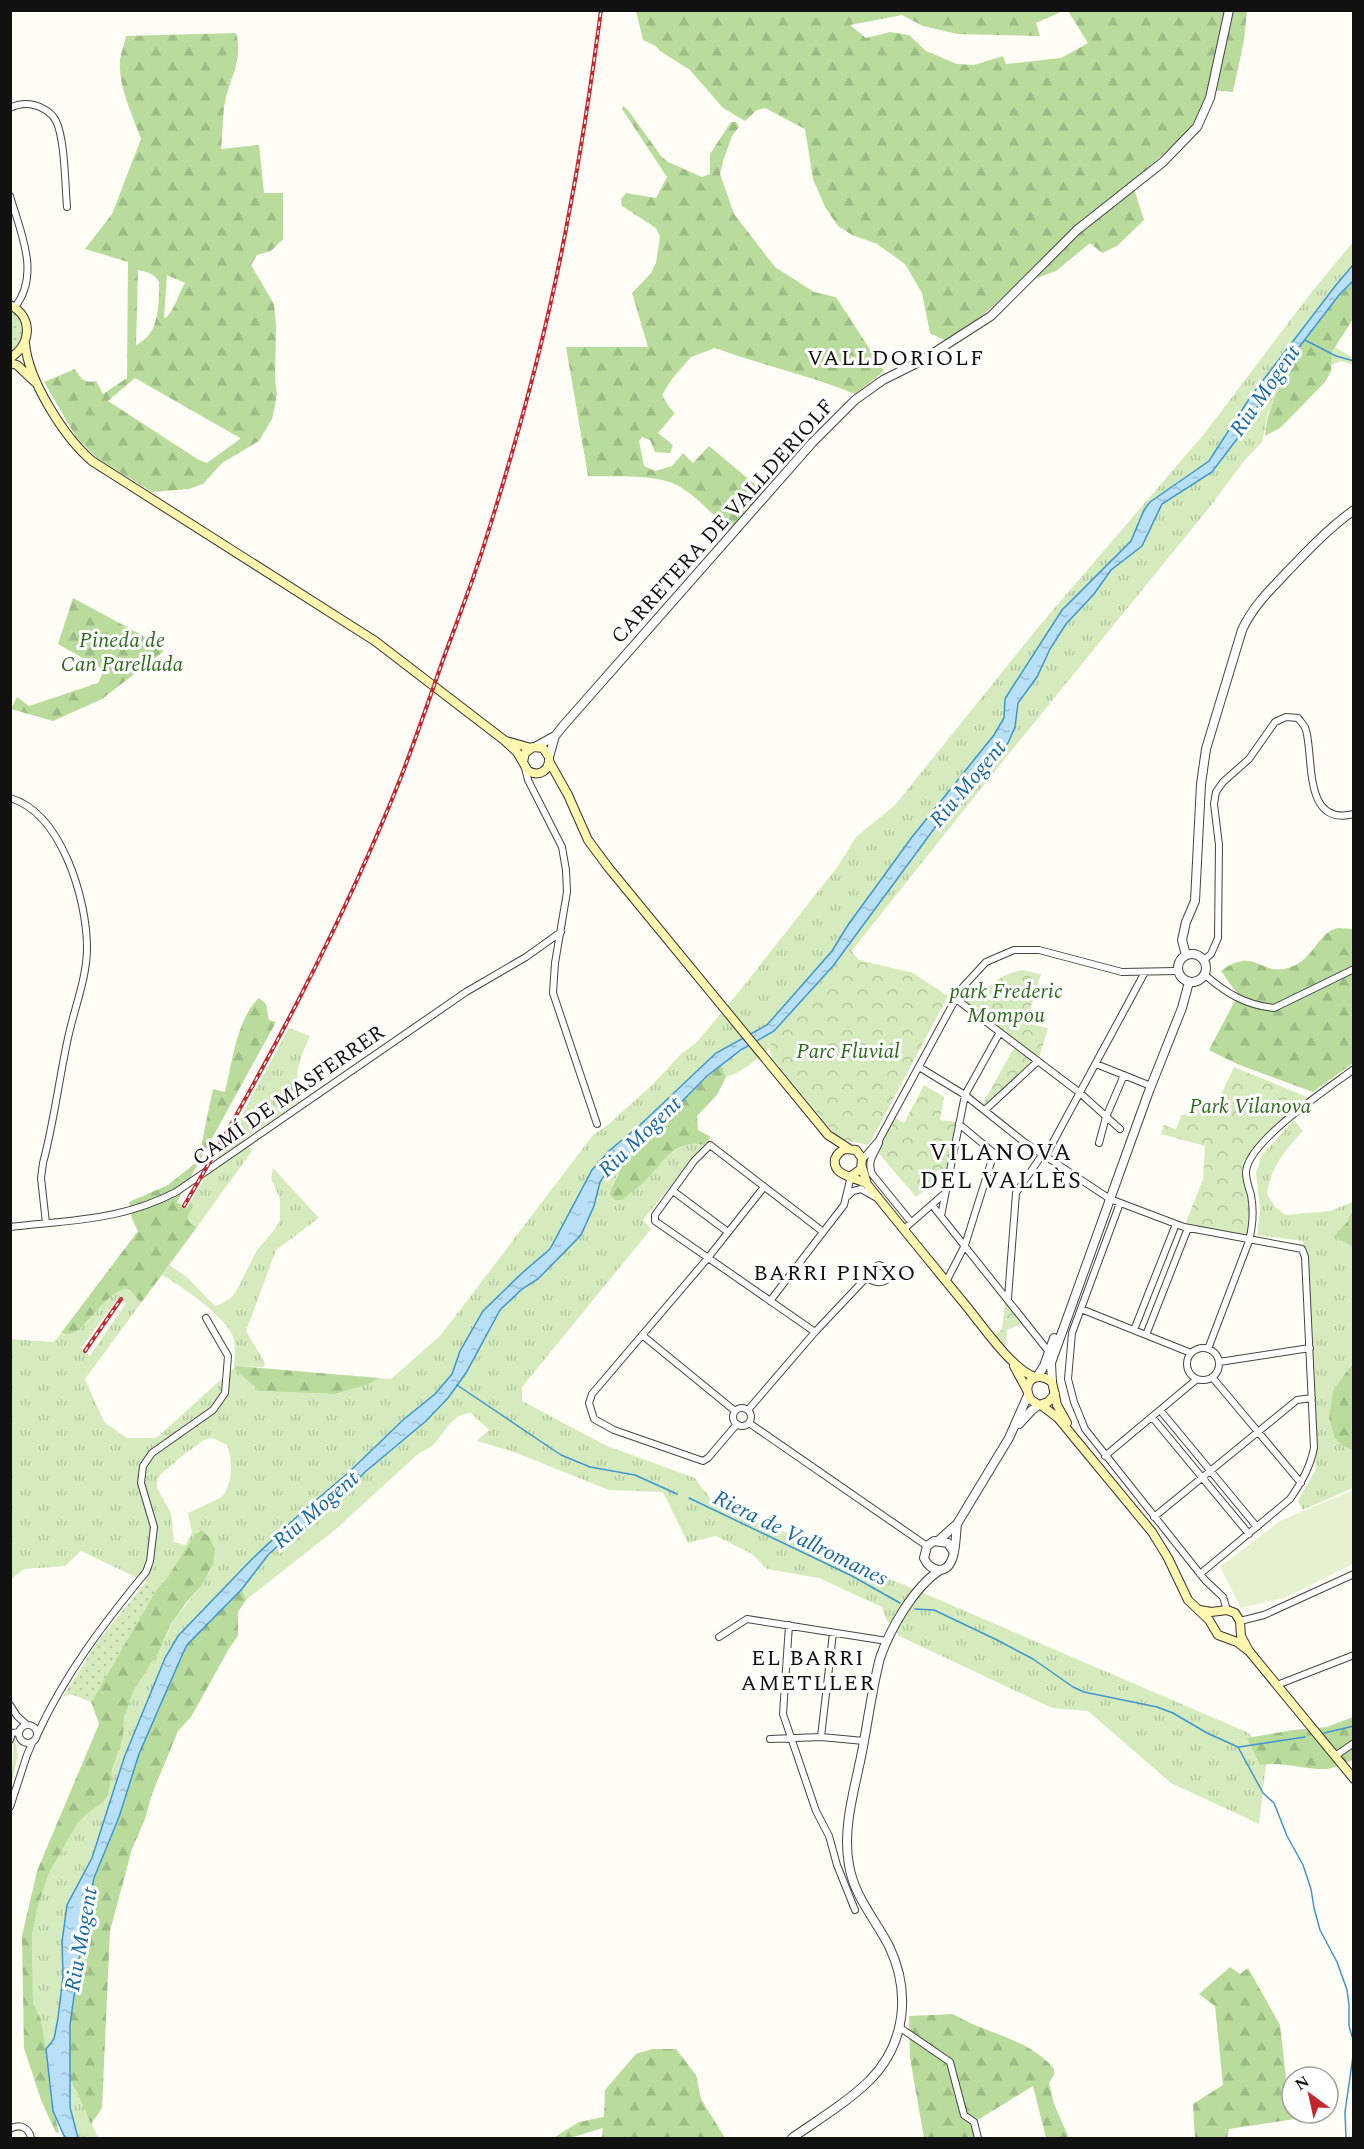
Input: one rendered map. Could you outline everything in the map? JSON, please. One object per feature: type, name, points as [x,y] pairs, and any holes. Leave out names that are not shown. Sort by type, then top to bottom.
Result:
[{"type":"main road","points":[[13,306],[21,312],[27,326],[25,343],[27,356],[38,384],[68,437],[92,461],[375,641],[504,740],[531,772],[550,775],[561,782]]},
{"type":"main road","points":[[10,358],[17,354],[25,343]]},
{"type":"main road","points":[[10,363],[25,372],[38,384]]},
{"type":"main road","points":[[504,740],[543,748],[593,848],[828,1135],[852,1149],[862,1163],[867,1184]]},
{"type":"main road","points":[[524,765],[525,753],[533,747]]},
{"type":"main road","points":[[539,773],[546,769],[549,759]]},
{"type":"main road","points":[[828,1135],[836,1157],[835,1165],[840,1173],[867,1184],[1011,1360],[1025,1372],[1036,1377],[1044,1377],[1052,1382],[1057,1405],[1077,1439]]},
{"type":"main road","points":[[836,1157],[841,1151],[852,1149]]},
{"type":"main road","points":[[851,1176],[858,1173],[862,1163]]},
{"type":"main road","points":[[1011,1360],[1031,1400],[1053,1413],[1077,1439],[1152,1532],[1172,1564],[1185,1594],[1218,1635],[1229,1638],[1249,1651]]},
{"type":"main road","points":[[1027,1393],[1030,1382],[1036,1377]]},
{"type":"main road","points":[[1040,1405],[1048,1402],[1054,1394]]},
{"type":"main road","points":[[1199,1610],[1235,1612],[1240,1624],[1241,1636],[1249,1651],[1353,1779]]},
{"type":"main road","points":[[1213,1626],[1215,1617],[1224,1611]]},
{"type":"main road","points":[[1229,1638],[1236,1633],[1240,1624]]},
{"type":"street","name":"CARRETERA DE VALLDERIOLF","points":[[533,747],[555,736],[812,443],[855,400],[883,380],[921,361],[991,316],[1077,231],[1163,162],[1197,127],[1210,98],[1229,10]]},
{"type":"street","points":[[10,108],[26,104],[38,106],[49,112],[56,120],[61,137],[67,207]]},
{"type":"street","points":[[10,196],[25,249],[28,275],[22,298],[13,306]]},
{"type":"street","points":[[1186,955],[1182,940],[1186,922],[1195,901],[1201,784],[1206,748],[1242,630],[1251,611],[1320,537],[1353,510]]},
{"type":"street","points":[[1204,960],[1211,954],[1218,938],[1219,845],[1214,804],[1216,792],[1223,782],[1249,759],[1275,723],[1286,717],[1298,718],[1305,728],[1312,780],[1319,802],[1326,812],[1337,816],[1353,814]]},
{"type":"street","name":"CARRETERA DE VALLDERIOLF","points":[[549,759],[555,736]]},
{"type":"street","points":[[524,765],[528,780],[562,848],[567,892],[552,993],[597,1124]]},
{"type":"street","points":[[532,788],[539,773]]},
{"type":"street","points":[[10,798],[27,805],[36,813],[68,860],[77,887],[87,949],[43,1163],[41,1178],[46,1223]]},
{"type":"street","name":"CAMÍ DE MASFERRER","points":[[10,1227],[85,1220],[124,1213],[154,1203],[176,1192],[466,992],[526,957],[561,932]]},
{"type":"street","points":[[911,1222],[872,1174],[869,1165],[870,1158],[956,999],[986,962],[1014,950],[1039,950],[1122,972],[1178,971]]},
{"type":"street","points":[[1195,954],[1204,960],[1205,975],[1198,981],[1189,982],[1182,979],[1178,971],[1179,962],[1186,955],[1195,954]]},
{"type":"street","points":[[1205,975],[1226,993],[1262,1007],[1274,1008],[1353,969]]},
{"type":"street","points":[[1008,1298],[1016,1193],[1044,1156],[1145,972]]},
{"type":"street","points":[[1036,1377],[1041,1372],[1110,1199],[1182,1008],[1189,982]]},
{"type":"street","points":[[956,999],[1080,1093],[1120,1130]]},
{"type":"street","points":[[941,1216],[965,1095],[1000,1032]]},
{"type":"street","points":[[985,1110],[1038,1061]]},
{"type":"street","points":[[1095,1064],[1151,1086]]},
{"type":"street","points":[[919,1067],[965,1095],[1044,1156],[1110,1199],[1188,1228],[1302,1249],[1305,1257],[1310,1348],[1314,1449],[1311,1463],[1290,1499],[1200,1574]]},
{"type":"street","points":[[1208,1349],[1254,1224],[1246,1171],[1256,1150],[1279,1125],[1353,1070]]},
{"type":"street","points":[[1099,1143],[1106,1117],[1124,1075]]},
{"type":"street","points":[[946,1282],[965,1245],[994,1153],[959,1124]]},
{"type":"street","points":[[862,1163],[879,1140]]},
{"type":"street","points":[[815,1332],[655,1221],[656,1215],[694,1161],[710,1145],[822,1231]]},
{"type":"street","points":[[852,1149],[873,1146]]},
{"type":"street","points":[[840,1173],[847,1193]]},
{"type":"street","points":[[770,1301],[844,1205],[851,1176]]},
{"type":"street","points":[[737,1424],[703,1461],[614,1430],[594,1419],[590,1403],[592,1395],[707,1259],[764,1187]]},
{"type":"street","points":[[847,1193],[861,1189],[882,1202]]},
{"type":"street","points":[[673,1191],[728,1232]]},
{"type":"street","points":[[904,1229],[946,1193]]},
{"type":"street","points":[[1120,1203],[1072,1333],[1068,1379],[1085,1429],[1200,1574],[1222,1597],[1224,1611]]},
{"type":"street","points":[[932,1204],[1049,1352]]},
{"type":"street","points":[[1134,1330],[1176,1224]]},
{"type":"street","points":[[1146,1335],[1188,1228]]},
{"type":"street","points":[[1052,1382],[1051,1363],[1093,1242]]},
{"type":"street","points":[[748,1410],[815,1332],[866,1278]]},
{"type":"street","points":[[1081,1309],[1191,1353]]},
{"type":"street","points":[[10,1807],[27,1755],[67,1677],[90,1641],[146,1572],[150,1561],[154,1527],[141,1483],[143,1466],[152,1454],[213,1410],[225,1393],[228,1356],[206,1318]]},
{"type":"street","points":[[642,1335],[735,1411]]},
{"type":"street","points":[[1219,1362],[1310,1348]]},
{"type":"street","points":[[1197,1349],[1208,1349],[1213,1352],[1219,1362],[1217,1372],[1205,1380],[1197,1379],[1188,1370],[1187,1363],[1191,1353],[1197,1349]]},
{"type":"street","points":[[1212,1377],[1301,1483]]},
{"type":"street","points":[[1105,1456],[1197,1379]]},
{"type":"street","points":[[1009,1437],[1027,1393]]},
{"type":"street","points":[[1154,1517],[1297,1400],[1312,1398]]},
{"type":"street","points":[[939,1570],[932,1568],[926,1562],[924,1554],[927,1546],[939,1540],[957,1524],[1009,1437],[1026,1415],[1040,1405]]},
{"type":"street","points":[[735,1411],[741,1408],[748,1410],[751,1415],[749,1423]]},
{"type":"street","points":[[1161,1410],[1257,1527]]},
{"type":"street","points":[[735,1411],[733,1420],[737,1424],[741,1426],[749,1423]]},
{"type":"street","points":[[1152,1417],[1249,1534]]},
{"type":"street","points":[[749,1423],[927,1546]]},
{"type":"street","points":[[918,1588],[939,1570],[951,1564],[957,1524]]},
{"type":"street","points":[[939,1540],[948,1543],[953,1551]]},
{"type":"street","points":[[792,2139],[843,2103],[871,2079],[887,2056],[899,2027],[903,1991],[898,1968],[888,1944],[860,1899],[851,1876],[847,1831],[877,1668],[887,1641],[918,1588],[926,1562]]},
{"type":"street","points":[[1240,1624],[1353,1574]]},
{"type":"street","points":[[719,1637],[747,1619],[887,1641]]},
{"type":"street","points":[[789,1626],[783,1714],[816,1811],[830,1836],[837,1865],[855,1910]]},
{"type":"street","points":[[821,1737],[833,1632]]},
{"type":"street","points":[[1277,1685],[1353,1655]]},
{"type":"street","points":[[11,1706],[23,1728],[21,1740],[27,1755]]},
{"type":"street","points":[[10,1740],[12,1733],[40,1722],[48,1715]]},
{"type":"street","points":[[10,1727],[36,1729],[35,1738]]},
{"type":"street","points":[[770,1739],[821,1737],[864,1741]]},
{"type":"street","points":[[21,1740],[27,1743],[35,1738]]},
{"type":"street","points":[[1335,1756],[1353,1743]]},
{"type":"street","points":[[899,2027],[950,2062],[964,2115],[974,2122],[978,2139]]},
{"type":"street","points":[[12,2126],[27,2129],[31,2139]]},
{"type":"green space","points":[[636,11],[1063,11],[1036,23],[1040,36],[958,34],[923,26],[902,15],[850,25],[866,38],[890,32],[909,35],[926,51],[957,64],[974,65],[1003,56],[1006,64],[1061,58],[1088,43],[1068,11],[1247,11],[1244,40],[1233,92],[1209,90],[1195,125],[1132,182],[1144,220],[1117,246],[1102,253],[1090,243],[1056,271],[1016,286],[977,320],[946,341],[930,333],[922,293],[905,264],[877,244],[852,235],[838,226],[825,207],[813,179],[805,129],[765,108],[757,110],[745,121],[723,108],[690,70],[656,46],[643,40]]},
{"type":"green space","points":[[236,33],[238,50],[236,66],[226,97],[221,149],[259,145],[264,193],[283,193],[283,239],[271,251],[257,255],[251,265],[274,304],[277,395],[272,419],[259,441],[222,463],[203,484],[189,489],[152,492],[97,458],[76,437],[44,382],[75,369],[83,380],[96,381],[103,394],[127,378],[128,262],[85,249],[112,214],[141,139],[121,80],[120,60],[126,36]],"holes":[[[138,270],[150,273],[157,279],[159,300],[154,326],[150,334],[136,345]],[[167,275],[185,283],[166,318],[164,317]],[[135,378],[240,439],[207,463],[108,401]]]},
{"type":"green space","points":[[623,106],[661,156],[668,162],[702,177],[710,174],[710,154],[731,122],[736,122],[739,127],[732,136],[720,174],[734,214],[775,267],[814,292],[836,297],[884,371],[855,394],[715,348],[691,357],[662,395],[675,413],[658,433],[673,445],[670,453],[655,452],[650,440],[642,437],[639,441],[644,466],[655,471],[672,466],[683,453],[693,463],[709,446],[764,492],[729,530],[694,497],[672,483],[641,477],[588,476],[566,347],[648,347],[632,293],[651,273],[656,263],[660,237],[656,228],[622,206],[621,199],[626,193],[656,198],[667,177],[622,109]]},
{"type":"green space","points":[[1353,242],[1353,265],[1251,396],[1209,461],[1150,502],[1144,510],[1131,541],[1062,610],[1005,699],[1004,718],[994,735],[912,837],[848,925],[832,951],[767,1025],[716,1053],[639,1126],[610,1150],[592,1170],[550,1249],[483,1311],[460,1351],[452,1374],[435,1394],[403,1420],[252,1559],[178,1636],[165,1658],[124,1758],[92,1858],[67,1905],[62,1942],[63,1977],[58,2018],[54,2040],[46,2049],[41,2020],[33,2002],[32,1935],[40,1897],[49,1873],[77,1824],[102,1803],[121,1742],[124,1718],[134,1690],[158,1653],[174,1620],[203,1584],[211,1570],[215,1549],[206,1533],[197,1532],[168,1577],[156,1590],[146,1582],[81,1551],[65,1566],[24,1569],[11,1579],[10,1339],[54,1342],[61,1333],[64,1335],[85,1324],[115,1292],[129,1289],[141,1303],[85,1379],[104,1422],[127,1438],[156,1438],[234,1368],[259,1391],[335,1394],[366,1385],[379,1378],[391,1379],[441,1335],[593,1135],[608,1125],[653,1084],[681,1054],[697,1042],[838,866],[856,837],[895,805],[1040,625],[1204,434],[1314,289]],"holes":[[[118,1298],[126,1303],[90,1356],[81,1348]],[[212,1438],[227,1445],[231,1464],[226,1491],[222,1497],[188,1513],[192,1533],[185,1545],[174,1542],[171,1513],[157,1488],[157,1480],[181,1457],[204,1440]]]},
{"type":"green space","points":[[1353,281],[1353,319],[1332,352],[1331,371],[1325,382],[1280,428],[1265,436],[1271,407],[1278,390],[1294,364],[1295,352]]},
{"type":"green space","points":[[10,310],[22,325],[22,337],[10,352]]},
{"type":"green space","points":[[1335,347],[1353,358],[1353,365],[1341,361],[1331,365],[1330,358]]},
{"type":"green space","points":[[1295,352],[1296,364],[1277,392],[1268,413],[1262,442],[1244,461],[1208,509],[787,1032],[751,1064],[726,1077],[721,1064],[774,1031],[833,965],[946,814],[1008,743],[1015,727],[1018,703],[1037,677],[1050,649],[1066,624],[1094,594],[1111,570],[1142,546],[1162,504],[1212,472]]},
{"type":"green space","name":"Pineda de Can Parellada","points":[[73,598],[162,646],[163,652],[102,699],[53,721],[11,709],[17,697],[29,706],[98,683],[104,670],[58,644]]},
{"type":"green space","points":[[1338,928],[1353,929],[1353,1063],[1313,1092],[1237,1064],[1209,1050],[1238,995],[1221,971],[1242,961],[1250,961],[1270,968],[1288,968],[1304,959],[1325,935]]},
{"type":"green space","name":"Parc Fluvial","points":[[850,949],[859,960],[913,973],[948,996],[869,1145],[839,1139],[772,1058],[769,1047]]},
{"type":"green space","name":"park Frederic Mompou","points":[[1022,970],[1041,974],[1026,1023],[1048,1028],[1038,1061],[956,999],[966,988],[982,994],[1000,978]]},
{"type":"green space","points":[[259,998],[266,1004],[269,1020],[276,1022],[177,1202],[187,1208],[191,1201],[193,1206],[187,1218],[197,1227],[141,1303],[129,1289],[119,1291],[110,1297],[78,1330],[70,1334],[61,1333],[138,1231],[132,1219],[129,1202],[168,1185],[198,1161],[213,1089],[225,1092],[240,1029],[245,1017]]},
{"type":"green space","points":[[289,1028],[310,1036],[298,1068],[297,1084],[301,1100],[244,1139],[252,1151],[197,1227],[187,1218],[193,1206],[191,1201],[235,1128]]},
{"type":"green space","points":[[1015,1046],[1033,1061],[984,1107],[982,1105]]},
{"type":"green space","points":[[721,1064],[726,1077],[717,1095],[697,1116],[698,1130],[711,1137],[704,1145],[685,1145],[677,1149],[622,1200],[615,1200],[610,1194],[623,1158]]},
{"type":"green space","name":"Park Vilanova","points":[[1234,1067],[1307,1097],[1269,1130],[1246,1161],[1244,1180],[1250,1219],[1248,1236],[1184,1227],[1203,1179],[1205,1146],[1161,1134],[1164,1125],[1176,1129],[1181,1116],[1195,1109],[1212,1114]]},
{"type":"green space","points":[[924,1085],[944,1097],[940,1120],[956,1122],[947,1172],[933,1171],[930,1186],[916,1197],[876,1150],[894,1117],[904,1123]]},
{"type":"green space","points":[[1294,1120],[1303,1131],[1284,1152],[1271,1176],[1267,1194],[1275,1207],[1286,1215],[1330,1211],[1353,1202],[1350,1216],[1335,1236],[1353,1247],[1353,1363],[1333,1390],[1329,1418],[1334,1437],[1342,1446],[1353,1449],[1353,1488],[1302,1510],[1298,1501],[1316,1469],[1303,1241],[1257,1235],[1260,1209],[1256,1173],[1262,1155]]},
{"type":"green space","points":[[693,1142],[704,1145],[643,1220],[651,1229],[522,1387],[522,1401],[607,1446],[695,1478],[710,1498],[837,1556],[1249,1733],[1267,1757],[1259,1824],[1171,1783],[1088,1711],[1052,1708],[899,1636],[886,1619],[882,1607],[819,1578],[767,1569],[752,1554],[716,1536],[688,1543],[663,1492],[609,1490],[514,1452],[477,1441],[489,1430],[471,1413],[454,1420],[433,1445],[418,1454],[336,1529],[246,1600],[242,1589],[268,1555],[282,1542],[330,1508],[365,1472],[426,1421],[448,1398],[466,1373],[500,1310],[522,1289],[538,1279],[581,1235],[594,1206],[600,1182],[623,1158],[622,1167],[612,1185],[644,1181],[677,1149]]},
{"type":"green space","points":[[273,1168],[319,1218],[276,1250],[246,1331],[265,1363],[263,1367],[237,1366],[234,1368],[234,1340],[224,1322],[192,1294],[162,1275],[169,1265],[187,1277],[215,1306],[231,1298],[257,1250],[280,1220],[280,1199],[271,1178]]},
{"type":"green space","points":[[1353,1209],[1354,1247],[1334,1236],[1347,1222]]},
{"type":"green space","points":[[1005,1302],[1021,1324],[1007,1330],[1005,1350],[994,1335],[1002,1329]]},
{"type":"green space","points":[[1353,1363],[1354,1449],[1352,1450],[1342,1446],[1334,1437],[1329,1418],[1333,1390]]},
{"type":"green space","points":[[237,1366],[379,1378],[366,1385],[335,1394],[259,1391],[234,1368]]},
{"type":"green space","points":[[1353,1490],[1353,1564],[1284,1598],[1241,1608],[1220,1567],[1280,1521]]},
{"type":"green space","points":[[202,1530],[209,1537],[215,1549],[213,1564],[203,1584],[171,1624],[158,1653],[134,1690],[124,1718],[123,1737],[112,1770],[108,1795],[77,1824],[49,1873],[39,1902],[32,1935],[33,2002],[41,2020],[49,2064],[51,2101],[59,2132],[56,2133],[41,2100],[24,2048],[22,1936],[37,1871],[99,1724],[91,1702],[156,1590],[168,1577],[195,1534]]},
{"type":"green space","points":[[146,1582],[156,1590],[91,1702],[71,1694],[63,1697],[98,1641]]},
{"type":"green space","points":[[242,1589],[246,1600],[238,1612],[238,1636],[191,1717],[178,1731],[132,1849],[110,1931],[102,2108],[91,2124],[69,2079],[70,2025],[94,1878],[119,1817],[139,1754],[187,1645]]},
{"type":"green space","points":[[1353,1717],[1353,1760],[1330,1768],[1260,1765],[1247,1738],[1327,1727]]},
{"type":"green space","points":[[14,1735],[18,1755],[11,1787]]},
{"type":"green space","points":[[1230,1967],[1240,1974],[1248,1968],[1280,2025],[1285,2065],[1280,2065],[1280,2121],[1229,2129],[1227,2138],[1195,2138],[1193,2104],[1223,2085],[1215,2006],[1199,1994]]},
{"type":"green space","points":[[953,2014],[1032,2050],[1054,2069],[1054,2075],[1049,2083],[1054,2104],[1069,2138],[1046,2138],[1033,2086],[976,2121],[979,2138],[924,2138],[910,2058],[909,2016]]},
{"type":"green space","points":[[652,2049],[676,2049],[696,2075],[701,2099],[725,2138],[602,2138],[603,2128],[570,2138],[555,2137],[579,2122],[604,2117],[605,2090],[636,2054]]},
{"type":"green space","points":[[69,2079],[98,2138],[78,2138],[70,2112]]},
{"type":"water","name":"Riu Mogent","points":[[1353,265],[1353,281],[1339,295],[1274,380],[1240,435],[1212,472],[1162,504],[1142,546],[1111,570],[1094,594],[1066,624],[1050,649],[1037,677],[1018,703],[1015,727],[1008,743],[945,814],[833,966],[774,1031],[741,1050],[707,1076],[641,1143],[604,1176],[581,1235],[538,1279],[522,1289],[500,1310],[466,1373],[448,1398],[426,1421],[365,1472],[330,1508],[282,1542],[268,1555],[242,1589],[187,1645],[139,1754],[119,1817],[94,1878],[70,2025],[70,2107],[78,2138],[65,2138],[53,2111],[46,2049],[54,2039],[58,2018],[63,1977],[62,1942],[67,1905],[92,1858],[124,1758],[165,1658],[178,1636],[252,1559],[403,1420],[435,1394],[452,1374],[460,1351],[483,1311],[550,1249],[592,1170],[610,1150],[639,1126],[716,1053],[767,1025],[832,951],[848,925],[912,837],[994,735],[1004,718],[1005,699],[1062,610],[1131,541],[1144,510],[1150,502],[1209,461],[1251,396]]},
{"type":"waterway","points":[[1305,340],[1336,356],[1354,361]]},
{"type":"waterway","name":"Riera de Vallromanes","points":[[457,1385],[561,1455],[590,1467],[635,1475],[677,1494]]},
{"type":"waterway","name":"Riera de Vallromanes","points":[[689,1498],[852,1576],[900,1603]]},
{"type":"waterway","name":"Riera de Vallromanes","points":[[915,1609],[934,1610],[997,1640],[1033,1659],[1084,1692],[1157,1707],[1238,1747],[1263,1793],[1274,1803],[1287,1836],[1303,1865],[1320,1930],[1337,1962],[1347,1990],[1349,2026],[1354,2043]]},
{"type":"waterway","points":[[1324,1733],[1354,1726]]},
{"type":"waterway","points":[[1239,1747],[1305,1737]]},
{"type":"waterway","name":"Riera de Vallromanes","points":[[1346,2138],[1345,2112],[1354,2049]]},
{"type":"railway","points":[[184,1206],[273,1049],[354,887],[401,777],[476,571],[498,502],[543,338],[578,163],[601,10]]},
{"type":"railway","points":[[85,1351],[121,1299]]},
{"type":"district","name":"VALLDORIOLF","points":[[896,357]]},
{"type":"district","name":"VILANOVA DEL VALLÈS","points":[[1001,1166]]},
{"type":"district","name":"BARRI PINXO","points":[[835,1272]]},
{"type":"district","name":"EL BARRI AMETLLER","points":[[808,1670]]}]
